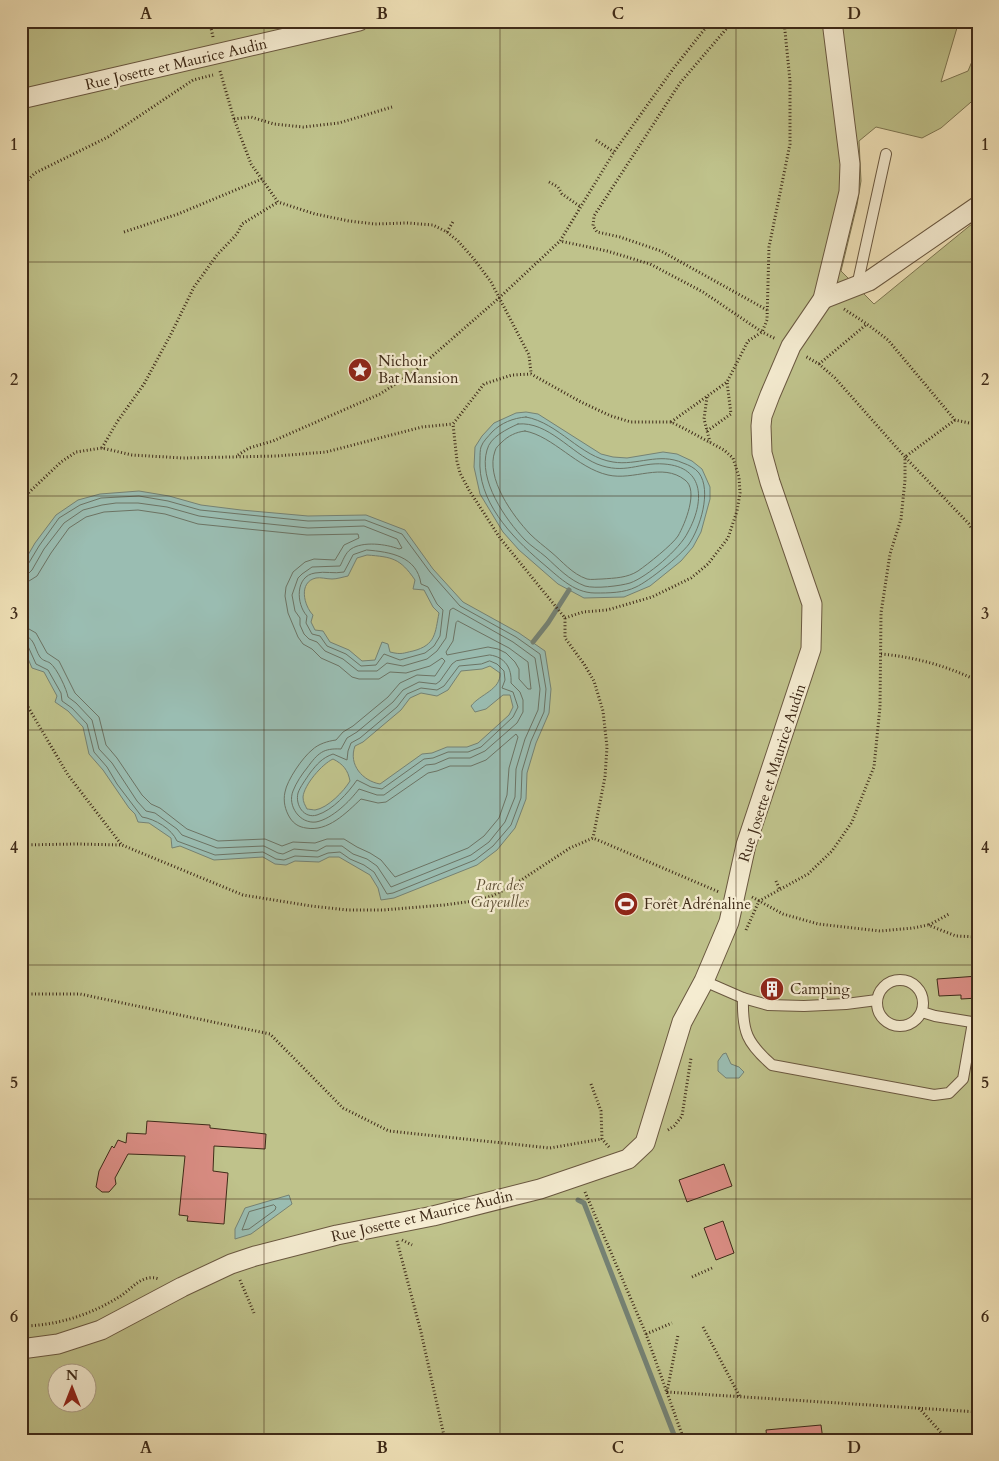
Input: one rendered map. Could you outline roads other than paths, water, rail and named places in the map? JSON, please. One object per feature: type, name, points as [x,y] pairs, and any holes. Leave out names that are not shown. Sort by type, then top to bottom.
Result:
[{"type":"street","name":"Rue Josette et Maurice Audin","points":[[21,99],[218,64],[359,21]]},
{"type":"street","name":"Rue Josette et Maurice Audin","points":[[21,1349],[58,1344],[101,1330],[182,1287],[231,1264],[268,1251],[442,1214],[540,1189],[628,1159],[645,1143],[682,1022],[704,981],[730,922],[746,845],[811,649],[812,604],[770,482],[762,453],[761,426],[762,416],[791,346],[823,299],[849,192],[850,164],[832,21]]},
{"type":"street","points":[[823,299],[869,281],[978,206]]},
{"type":"lane","points":[[856,287],[886,154]]},
{"type":"lane","points":[[704,981],[743,998],[768,1005],[804,1006],[878,1000]]},
{"type":"lane","points":[[905,981],[914,985],[920,992],[923,1003],[922,1012],[911,1024],[897,1026],[889,1024],[880,1015],[878,1000],[883,988],[892,982],[905,981]]},
{"type":"lane","points":[[743,998],[742,1018],[746,1035],[756,1051],[772,1065],[934,1095],[949,1093],[963,1079],[975,1022],[935,1016],[922,1012]]},
{"type":"water","points":[[516,413],[538,414],[601,454],[627,458],[663,452],[677,454],[692,461],[702,469],[710,487],[710,499],[701,532],[693,547],[681,561],[650,586],[624,597],[584,598],[558,584],[519,550],[503,532],[480,494],[474,467],[475,447],[494,423]]},
{"type":"water","points":[[139,491],[169,496],[201,505],[241,510],[308,516],[366,515],[405,530],[433,569],[463,602],[519,633],[545,651],[551,689],[549,713],[536,743],[527,773],[526,799],[515,828],[497,850],[477,865],[394,898],[381,900],[378,888],[370,875],[339,857],[329,857],[319,862],[295,861],[286,865],[275,864],[263,857],[214,860],[180,846],[172,848],[171,838],[149,823],[138,822],[135,814],[89,754],[83,727],[68,711],[55,702],[57,696],[44,672],[32,668],[21,642],[21,567],[35,543],[56,515],[78,500],[100,494]],"holes":[[[367,555],[389,558],[400,563],[415,580],[413,589],[424,590],[433,607],[439,613],[433,637],[426,645],[413,651],[397,653],[390,652],[388,644],[382,642],[375,660],[362,661],[349,650],[330,642],[323,631],[315,630],[311,622],[313,615],[307,606],[304,595],[307,584],[310,580],[316,578],[334,579],[348,576],[357,558]],[[490,666],[500,673],[494,688],[471,706],[475,712],[486,709],[503,695],[510,695],[513,707],[509,715],[478,743],[467,747],[447,747],[432,753],[422,754],[380,784],[368,779],[358,771],[355,766],[353,753],[355,746],[363,742],[401,710],[410,698],[421,693],[437,696],[448,690],[461,671],[482,669]],[[333,759],[340,763],[348,774],[350,781],[330,803],[320,809],[307,809],[303,797],[304,792],[314,775]]]},
{"type":"water","points":[[726,1053],[731,1064],[739,1067],[744,1072],[739,1078],[726,1078],[718,1071],[718,1061]]},
{"type":"water","points":[[289,1195],[292,1204],[251,1234],[235,1239],[235,1229],[245,1208]]},
{"type":"waterway","points":[[533,642],[548,623],[569,590]]},
{"type":"waterway","points":[[578,1200],[584,1203],[676,1440]]},
{"type":"place","name":"Nichoir Bat Mansion","points":[[360,370]]},
{"type":"place","name":"Forêt Adrénaline","points":[[626,904]]},
{"type":"place","name":"Camping","points":[[772,989]]},
{"type":"park label","name":"Parc des Gayeulles","points":[[500,894]]}]
